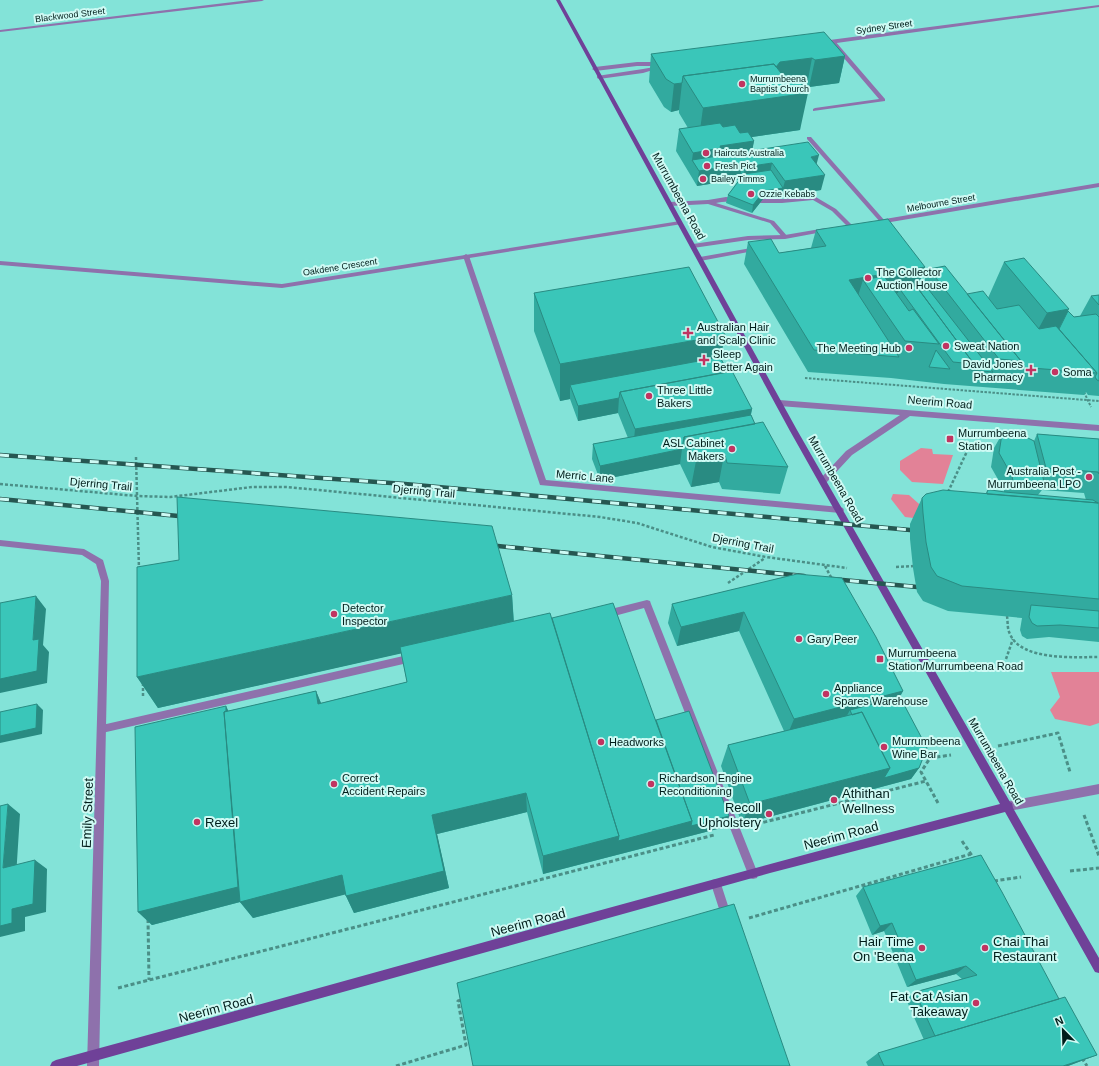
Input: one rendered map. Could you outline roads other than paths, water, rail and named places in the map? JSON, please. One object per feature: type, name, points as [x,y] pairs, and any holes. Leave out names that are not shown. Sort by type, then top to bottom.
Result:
[{"type":"main road","name":"Murrumbeena Road","points":[[558,0],[779,403],[1009,806],[1099,968]]},
{"type":"main road","name":"Neerim Road","points":[[56,1066],[93,1061],[716,884],[932,825],[1009,806]]},
{"type":"street","name":"Blackwood Street","points":[[0,31],[262,0]]},
{"type":"street","name":"Sydney Street","points":[[818,44],[1099,6]]},
{"type":"street","points":[[815,110],[883,100],[833,42]]},
{"type":"street","points":[[595,69],[637,64],[665,65],[643,71],[600,77]]},
{"type":"street","points":[[809,138],[883,222]]},
{"type":"street","name":"Melbourne Street","points":[[870,224],[1099,185]]},
{"type":"street","points":[[748,200],[782,201],[814,198],[834,210],[854,226],[844,228]]},
{"type":"street","points":[[670,204],[708,202],[726,199],[740,200]]},
{"type":"street","points":[[708,202],[772,222],[785,236]]},
{"type":"street","name":"Oakdene Crescent","points":[[0,263],[282,286],[680,223]]},
{"type":"street","points":[[693,246],[748,238],[785,236],[836,229]]},
{"type":"street","points":[[700,260],[754,250],[785,236]]},
{"type":"street","name":"Merric Lane","points":[[466,256],[543,483],[840,510]]},
{"type":"street","name":"Neerim Road","points":[[779,403],[1098,428]]},
{"type":"street","points":[[823,481],[849,453],[909,412]]},
{"type":"street","name":"Emily Street","points":[[0,543],[84,552],[100,562],[105,581],[93,1061]]},
{"type":"street","points":[[601,615],[647,604],[753,874]]},
{"type":"street","points":[[102,729],[423,656]]},
{"type":"street","points":[[1009,806],[1099,789]]},
{"type":"street","points":[[716,884],[730,927]]},
{"type":"railway","points":[[0,455],[405,484],[921,531]]},
{"type":"railway","points":[[0,499],[189,517]]},
{"type":"railway","points":[[488,545],[804,576]]},
{"type":"railway","points":[[832,579],[928,588]]},
{"type":"place","name":"Murrumbeena Baptist Church","points":[[742,84]]},
{"type":"place","name":"Haircuts Australia","points":[[706,153]]},
{"type":"place","name":"Fresh Pict","points":[[707,166]]},
{"type":"place","name":"Bailey Timms","points":[[703,179]]},
{"type":"place","name":"Ozzie Kebabs","points":[[751,194]]},
{"type":"place","name":"The Collector Auction House","points":[[868,278]]},
{"type":"place","name":"Australian Hair and Scalp Clinic","points":[[688,333]]},
{"type":"place","name":"Sweat Nation","points":[[946,346]]},
{"type":"place","name":"The Meeting Hub","points":[[909,348]]},
{"type":"place","name":"Sleep Better Again","points":[[704,360]]},
{"type":"place","name":"David Jones Pharmacy","points":[[1031,370]]},
{"type":"place","name":"Soma","points":[[1055,372]]},
{"type":"place","name":"Three Little Bakers","points":[[649,396]]},
{"type":"place","name":"Murrumbeena Station","points":[[950,439]]},
{"type":"place","name":"ASL Cabinet Makers","points":[[732,449]]},
{"type":"place","name":"Australia Post - Murrumbeena LPO","points":[[1089,477]]},
{"type":"place","name":"Detector Inspector","points":[[334,614]]},
{"type":"place","name":"Gary Peer","points":[[799,639]]},
{"type":"place","name":"Murrumbeena Station/Murrumbeena Road","points":[[880,659]]},
{"type":"place","name":"Appliance Spares Warehouse","points":[[826,694]]},
{"type":"place","name":"Headworks","points":[[601,742]]},
{"type":"place","name":"Murrumbeena Wine Bar","points":[[884,747]]},
{"type":"place","name":"Correct Accident Repairs","points":[[334,784]]},
{"type":"place","name":"Richardson Engine Reconditioning","points":[[651,784]]},
{"type":"place","name":"Athithan Wellness","points":[[834,800]]},
{"type":"place","name":"Recoll Upholstery","points":[[769,814]]},
{"type":"place","name":"Rexel","points":[[197,822]]},
{"type":"place","name":"Hair Time On 'Beena","points":[[922,948]]},
{"type":"place","name":"Chai Thai Restaurant","points":[[985,948]]},
{"type":"place","name":"Fat Cat Asian Takeaway","points":[[976,1003]]}]
